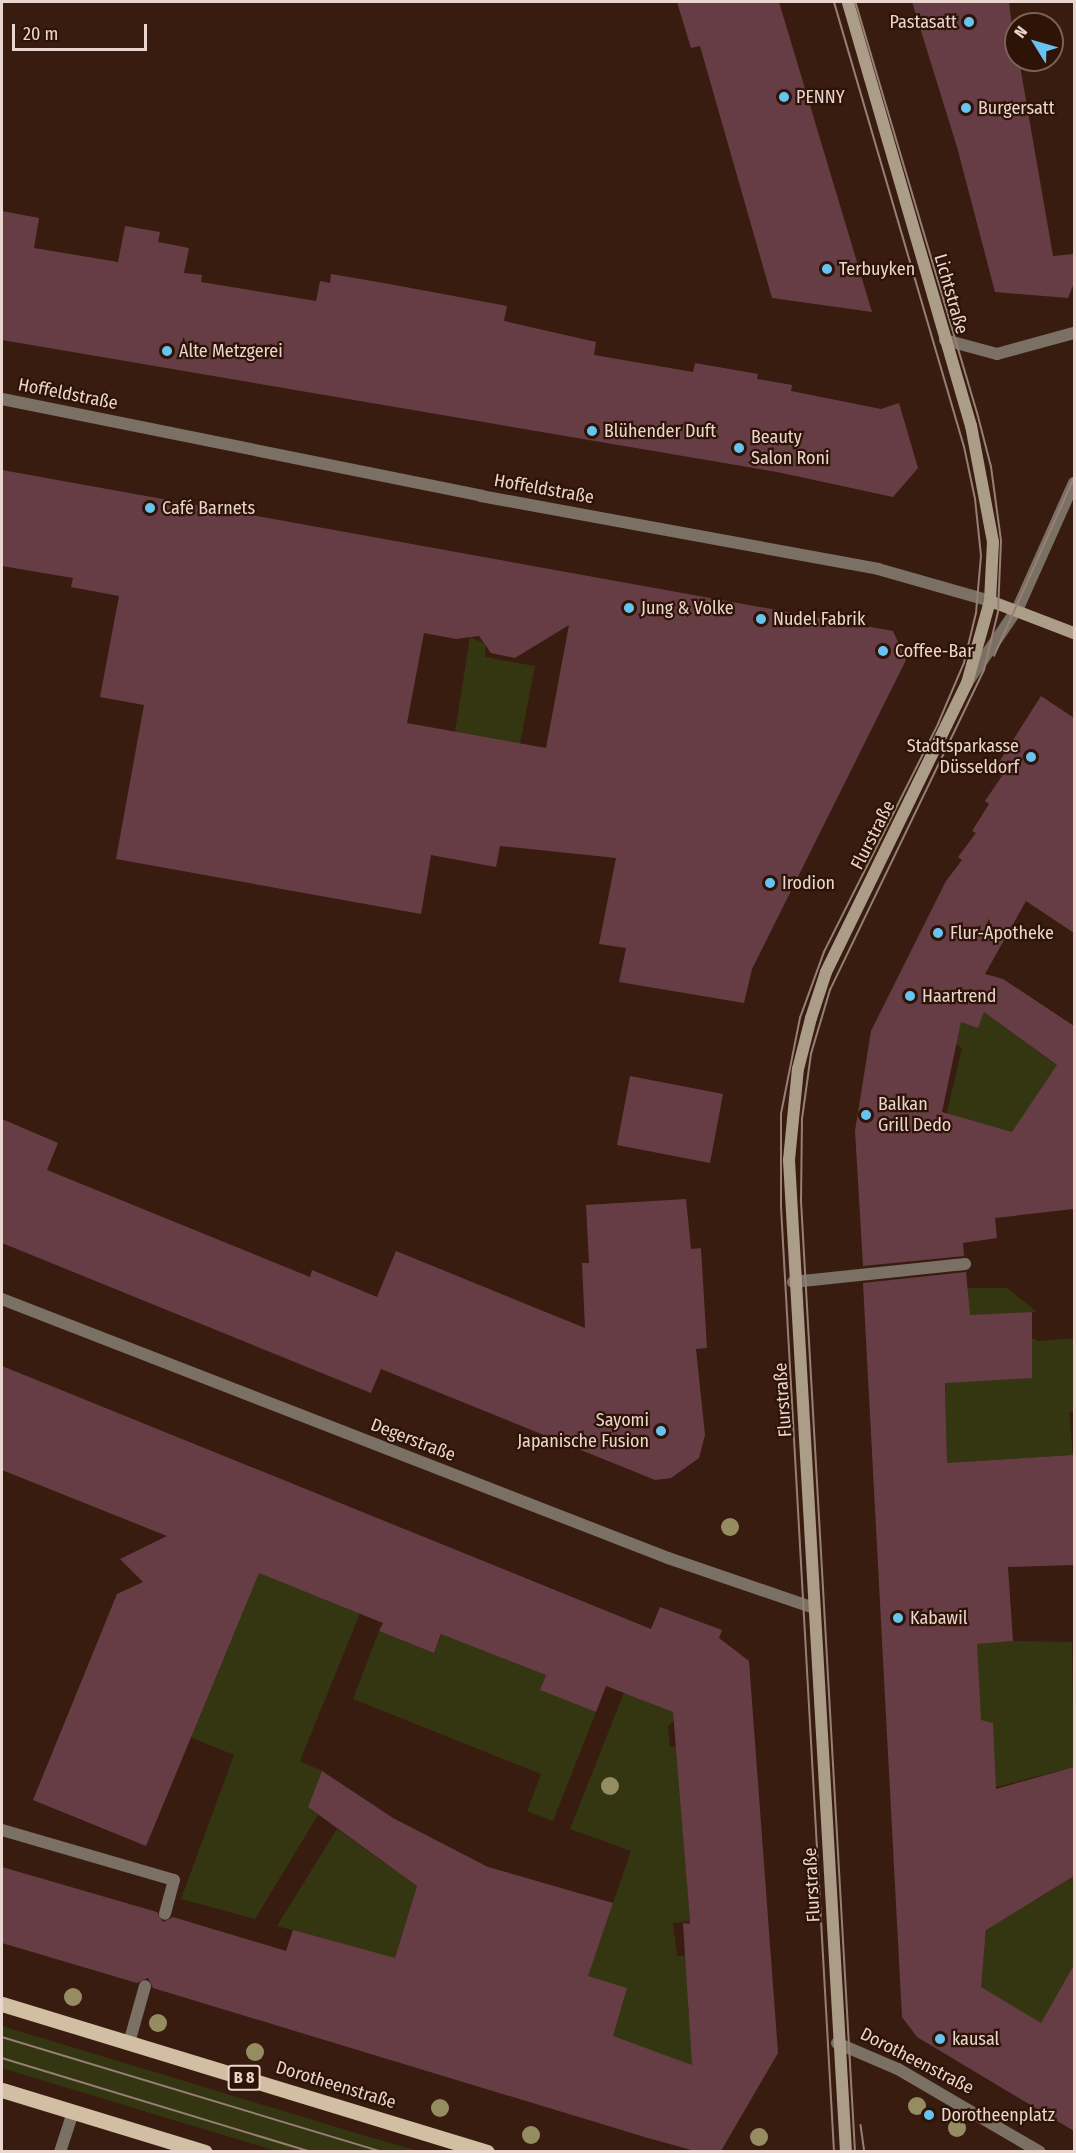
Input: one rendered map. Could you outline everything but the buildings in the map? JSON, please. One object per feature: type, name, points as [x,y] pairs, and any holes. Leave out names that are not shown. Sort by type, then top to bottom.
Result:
[{"type":"main road","name":"Dorotheenstraße","points":[[2,2004],[487,2151]]},
{"type":"main road","points":[[2,2090],[204,2151]]},
{"type":"street","name":"Lichtstraße","points":[[848,2],[982,475],[993,542],[990,601]]},
{"type":"street","points":[[945,340],[998,354],[1074,333]]},
{"type":"street","name":"Hoffeldstraße","points":[[2,399],[469,493],[878,569],[1018,609],[1074,633]]},
{"type":"street","name":"Flurstraße","points":[[846,2151],[837,2043],[814,1608],[793,1282],[789,1160],[798,1069],[826,972],[967,683],[1018,609],[1074,483]]},
{"type":"street","name":"Flurstraße","points":[[967,683],[990,601]]},
{"type":"street","points":[[793,1282],[965,1264]]},
{"type":"street","name":"Degerstraße","points":[[2,1299],[668,1558],[814,1608]]},
{"type":"street","points":[[2,1830],[174,1880],[165,1914]]},
{"type":"street","points":[[129,2043],[145,1986]]},
{"type":"street","name":"Dorotheenstraße","points":[[837,2043],[898,2069],[1040,2151]]},
{"type":"street","points":[[60,2151],[73,2112]]},
{"type":"green space","points":[[470,637],[486,644],[485,657],[535,666],[520,744],[455,732]]},
{"type":"green space","points":[[984,1012],[1074,1078],[1074,1106],[1043,1087],[1029,1137],[942,1134],[962,1048],[938,1033],[948,1032],[961,1038],[948,1027]]},
{"type":"green space","points":[[968,1288],[1007,1288],[1037,1312],[942,1317],[941,1292]]},
{"type":"green space","points":[[1032,1338],[1038,1341],[1074,1338],[1074,1411],[1069,1412],[1073,1455],[963,1462],[954,1476],[947,1477],[945,1366],[1032,1378]]},
{"type":"green space","points":[[231,1562],[360,1613],[300,1761],[322,1771],[308,1807],[318,1815],[255,1919],[181,1899],[234,1755],[190,1737]]},
{"type":"green space","points":[[379,1631],[434,1653],[442,1634],[546,1675],[540,1690],[596,1712],[553,1821],[527,1811],[541,1774],[353,1699]]},
{"type":"green space","points":[[1013,1641],[1072,1642],[1074,1767],[973,1793],[970,1717],[977,1644]]},
{"type":"green space","points":[[627,1685],[679,1716],[668,1726],[670,1747],[677,1746],[690,1921],[673,1923],[677,1956],[693,1955],[697,2006],[688,2007],[690,2023],[707,2021],[690,2073],[608,2052],[626,1988],[561,1968],[600,1941],[631,1851],[570,1829]]},
{"type":"green space","points":[[337,1829],[417,1886],[391,1972],[335,1942],[277,1926]]},
{"type":"green space","points":[[1019,1848],[1034,1901],[1074,1876],[1074,1991],[1063,1985],[1041,2023],[972,1986],[982,1970],[988,1917]]},
{"type":"green space","points":[[2,2026],[419,2151],[276,2151],[2,2068]]},
{"type":"tram line","points":[[834,2],[964,447],[975,499],[981,556],[976,613],[964,663],[938,724],[824,952],[800,1018],[781,1114],[781,1206],[834,2152]]},
{"type":"tram line","points":[[855,2],[977,413],[991,467],[1001,541],[998,612],[984,670],[830,990],[811,1054],[802,1119],[801,1201],[855,2152]]},
{"type":"tram line","points":[[994,656],[1074,478]]},
{"type":"tram line","points":[[2,2037],[382,2152]]},
{"type":"tram line","points":[[2,2058],[312,2152]]},
{"type":"tram line","points":[[861,2125],[865,2152]]},
{"type":"place","name":"Pastasatt","points":[[969,22]]},
{"type":"place","name":"PENNY","points":[[784,97]]},
{"type":"place","name":"Burgersatt","points":[[966,108]]},
{"type":"place","name":"Terbuyken","points":[[827,269]]},
{"type":"place","name":"Alte Metzgerei","points":[[167,351]]},
{"type":"place","name":"Blühender Duft","points":[[592,431]]},
{"type":"place","name":"Beauty Salon Roni","points":[[739,448]]},
{"type":"place","name":"Café Barnets","points":[[150,508]]},
{"type":"place","name":"Jung & Volke","points":[[629,608]]},
{"type":"place","name":"Nudel Fabrik","points":[[761,619]]},
{"type":"place","name":"Coffee-Bar","points":[[883,651]]},
{"type":"place","name":"Stadtsparkasse Düsseldorf","points":[[1031,757]]},
{"type":"place","name":"Irodion","points":[[770,883]]},
{"type":"place","name":"Flur-Apotheke","points":[[938,933]]},
{"type":"place","name":"Haartrend","points":[[910,996]]},
{"type":"place","name":"Balkan Grill Dedo","points":[[866,1115]]},
{"type":"place","name":"Sayomi Japanische Fusion","points":[[661,1431]]},
{"type":"place","name":"Kabawil","points":[[898,1618]]},
{"type":"place","name":"kausal","points":[[940,2039]]},
{"type":"place","name":"Dorotheenplatz","points":[[929,2115]]}]
